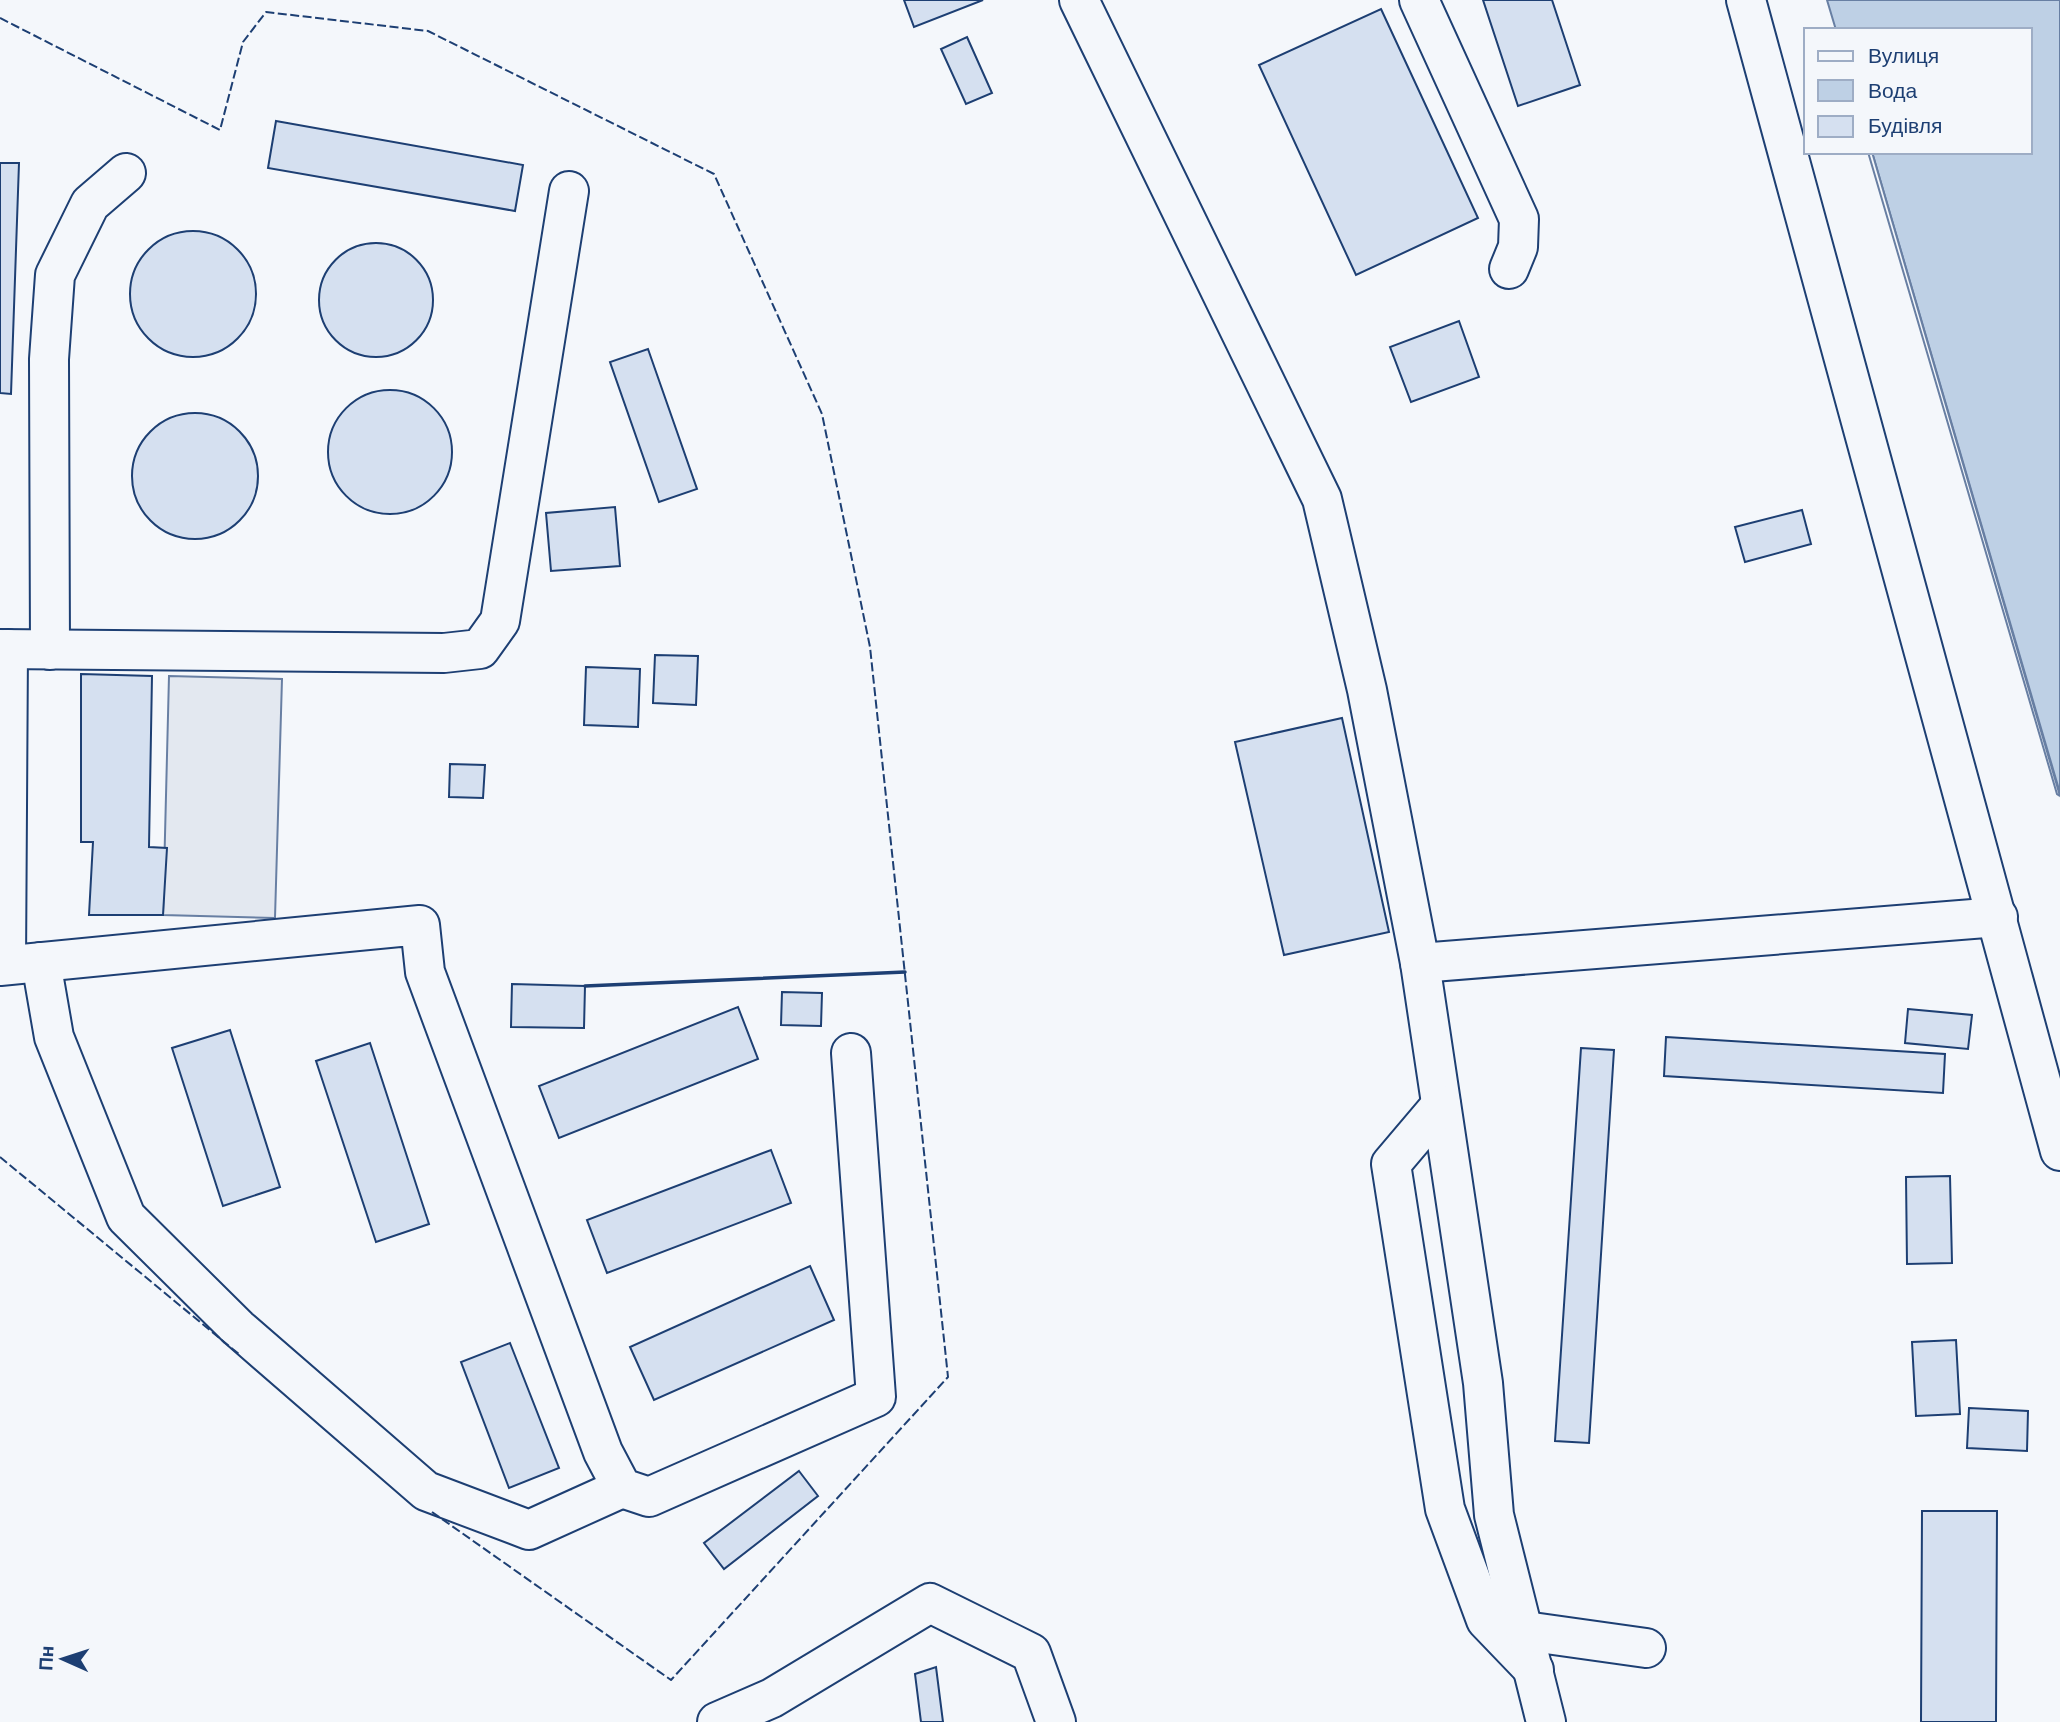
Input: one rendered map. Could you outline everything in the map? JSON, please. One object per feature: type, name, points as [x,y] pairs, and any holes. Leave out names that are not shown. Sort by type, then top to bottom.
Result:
[{"type":"street","points":[[1079,0],[1322,499],[1367,690],[1420,963],[1483,1383],[1494,1516],[1546,1722]]},
{"type":"street","points":[[1419,0],[1519,219],[1518,247],[1509,269]]},
{"type":"street","points":[[1746,0],[2060,1152]]},
{"type":"street","points":[[50,650],[49,359],[55,275],[90,204],[126,173]]},
{"type":"street","points":[[569,191],[500,621],[480,649],[444,653],[4,649],[16,964],[54,1037],[126,1217],[238,1328],[426,1491],[529,1530],[622,1488],[649,1497],[876,1396],[851,1053]]},
{"type":"street","points":[[1420,963],[1998,917]]},
{"type":"street","points":[[16,964],[420,925],[425,972],[603,1452],[622,1488]]},
{"type":"street","points":[[1441,1105],[1391,1164],[1445,1509],[1486,1620],[1535,1671]]},
{"type":"street","points":[[717,1722],[772,1698],[930,1603],[1031,1653],[1056,1722]]},
{"type":"street","points":[[1525,1631],[1646,1648]]},
{"type":"shaded area","points":[[169,676],[282,679],[275,918],[163,915]]},
{"type":"water","points":[[1827,0],[2060,0],[2060,793],[1873,154],[2032,154],[2032,28],[1835,28]]},
{"type":"pier","points":[[1869,154],[1873,154],[2060,796],[2057,794]]},
{"type":"building","points":[[904,0],[983,0],[914,27]]},
{"type":"building","points":[[1483,0],[1552,0],[1580,85],[1518,106]]},
{"type":"building","points":[[1381,9],[1478,218],[1356,275],[1259,65]]},
{"type":"building","points":[[967,37],[992,93],[966,104],[941,49]]},
{"type":"building","points":[[276,121],[523,165],[515,211],[268,168]]},
{"type":"building","points":[[0,163],[19,163],[11,394],[0,393]]},
{"type":"building","points":[[193,231],[217,236],[237,250],[251,270],[256,294],[251,318],[237,338],[217,352],[193,357],[169,352],[149,338],[135,318],[130,294],[135,270],[149,250],[169,236]]},
{"type":"building","points":[[376,243],[398,248],[416,260],[428,278],[433,300],[428,322],[416,340],[398,352],[376,357],[354,352],[336,340],[324,322],[319,300],[324,278],[336,260],[354,248]]},
{"type":"building","points":[[1459,321],[1479,377],[1411,402],[1390,347]]},
{"type":"building","points":[[648,349],[697,489],[659,502],[610,362]]},
{"type":"building","points":[[390,390],[414,395],[434,408],[447,428],[452,452],[447,476],[434,496],[414,509],[390,514],[366,509],[346,496],[333,476],[328,452],[333,428],[346,408],[366,395]]},
{"type":"building","points":[[195,413],[219,418],[240,431],[253,452],[258,476],[253,500],[240,521],[219,534],[195,539],[171,534],[150,521],[137,500],[132,476],[137,452],[150,431],[171,418]]},
{"type":"building","points":[[615,507],[620,566],[551,571],[546,513]]},
{"type":"building","points":[[1802,510],[1811,544],[1745,562],[1735,527]]},
{"type":"building","points":[[655,655],[698,656],[696,705],[653,703]]},
{"type":"building","points":[[586,667],[640,669],[638,727],[584,725]]},
{"type":"building","points":[[81,674],[152,676],[149,847],[167,848],[163,915],[89,915],[93,842],[81,842]]},
{"type":"building","points":[[1342,718],[1389,932],[1284,955],[1235,742]]},
{"type":"building","points":[[450,764],[485,765],[483,798],[449,797]]},
{"type":"building","points":[[512,984],[585,986],[584,1028],[511,1027]]},
{"type":"building","points":[[782,992],[822,993],[821,1026],[781,1025]]},
{"type":"building","points":[[738,1007],[758,1059],[559,1138],[539,1086]]},
{"type":"building","points":[[1908,1009],[1972,1015],[1968,1049],[1905,1043]]},
{"type":"building","points":[[230,1030],[280,1187],[223,1206],[172,1048]]},
{"type":"building","points":[[1666,1037],[1945,1054],[1943,1093],[1664,1076]]},
{"type":"building","points":[[370,1043],[429,1224],[376,1242],[316,1061]]},
{"type":"building","points":[[1581,1048],[1614,1050],[1589,1443],[1555,1441]]},
{"type":"building","points":[[771,1150],[791,1203],[607,1273],[587,1220]]},
{"type":"building","points":[[1950,1176],[1952,1263],[1907,1264],[1906,1177]]},
{"type":"building","points":[[810,1266],[834,1320],[654,1400],[630,1347]]},
{"type":"building","points":[[1956,1340],[1960,1414],[1916,1416],[1912,1342]]},
{"type":"building","points":[[510,1343],[559,1468],[509,1488],[461,1362]]},
{"type":"building","points":[[1969,1408],[2028,1411],[2027,1451],[1967,1448]]},
{"type":"building","points":[[799,1471],[818,1496],[724,1569],[704,1543]]},
{"type":"building","points":[[1922,1511],[1997,1511],[1996,1722],[1921,1722]]},
{"type":"building","points":[[936,1667],[943,1722],[921,1722],[915,1674]]},
{"type":"fence","points":[[0,18],[220,130],[243,42],[266,12],[428,31],[714,174],[822,414],[870,647],[948,1377],[671,1680],[432,1512]]},
{"type":"fence","points":[[0,1157],[240,1355]]},
{"type":"wall","points":[[585,986],[905,972]]}]
